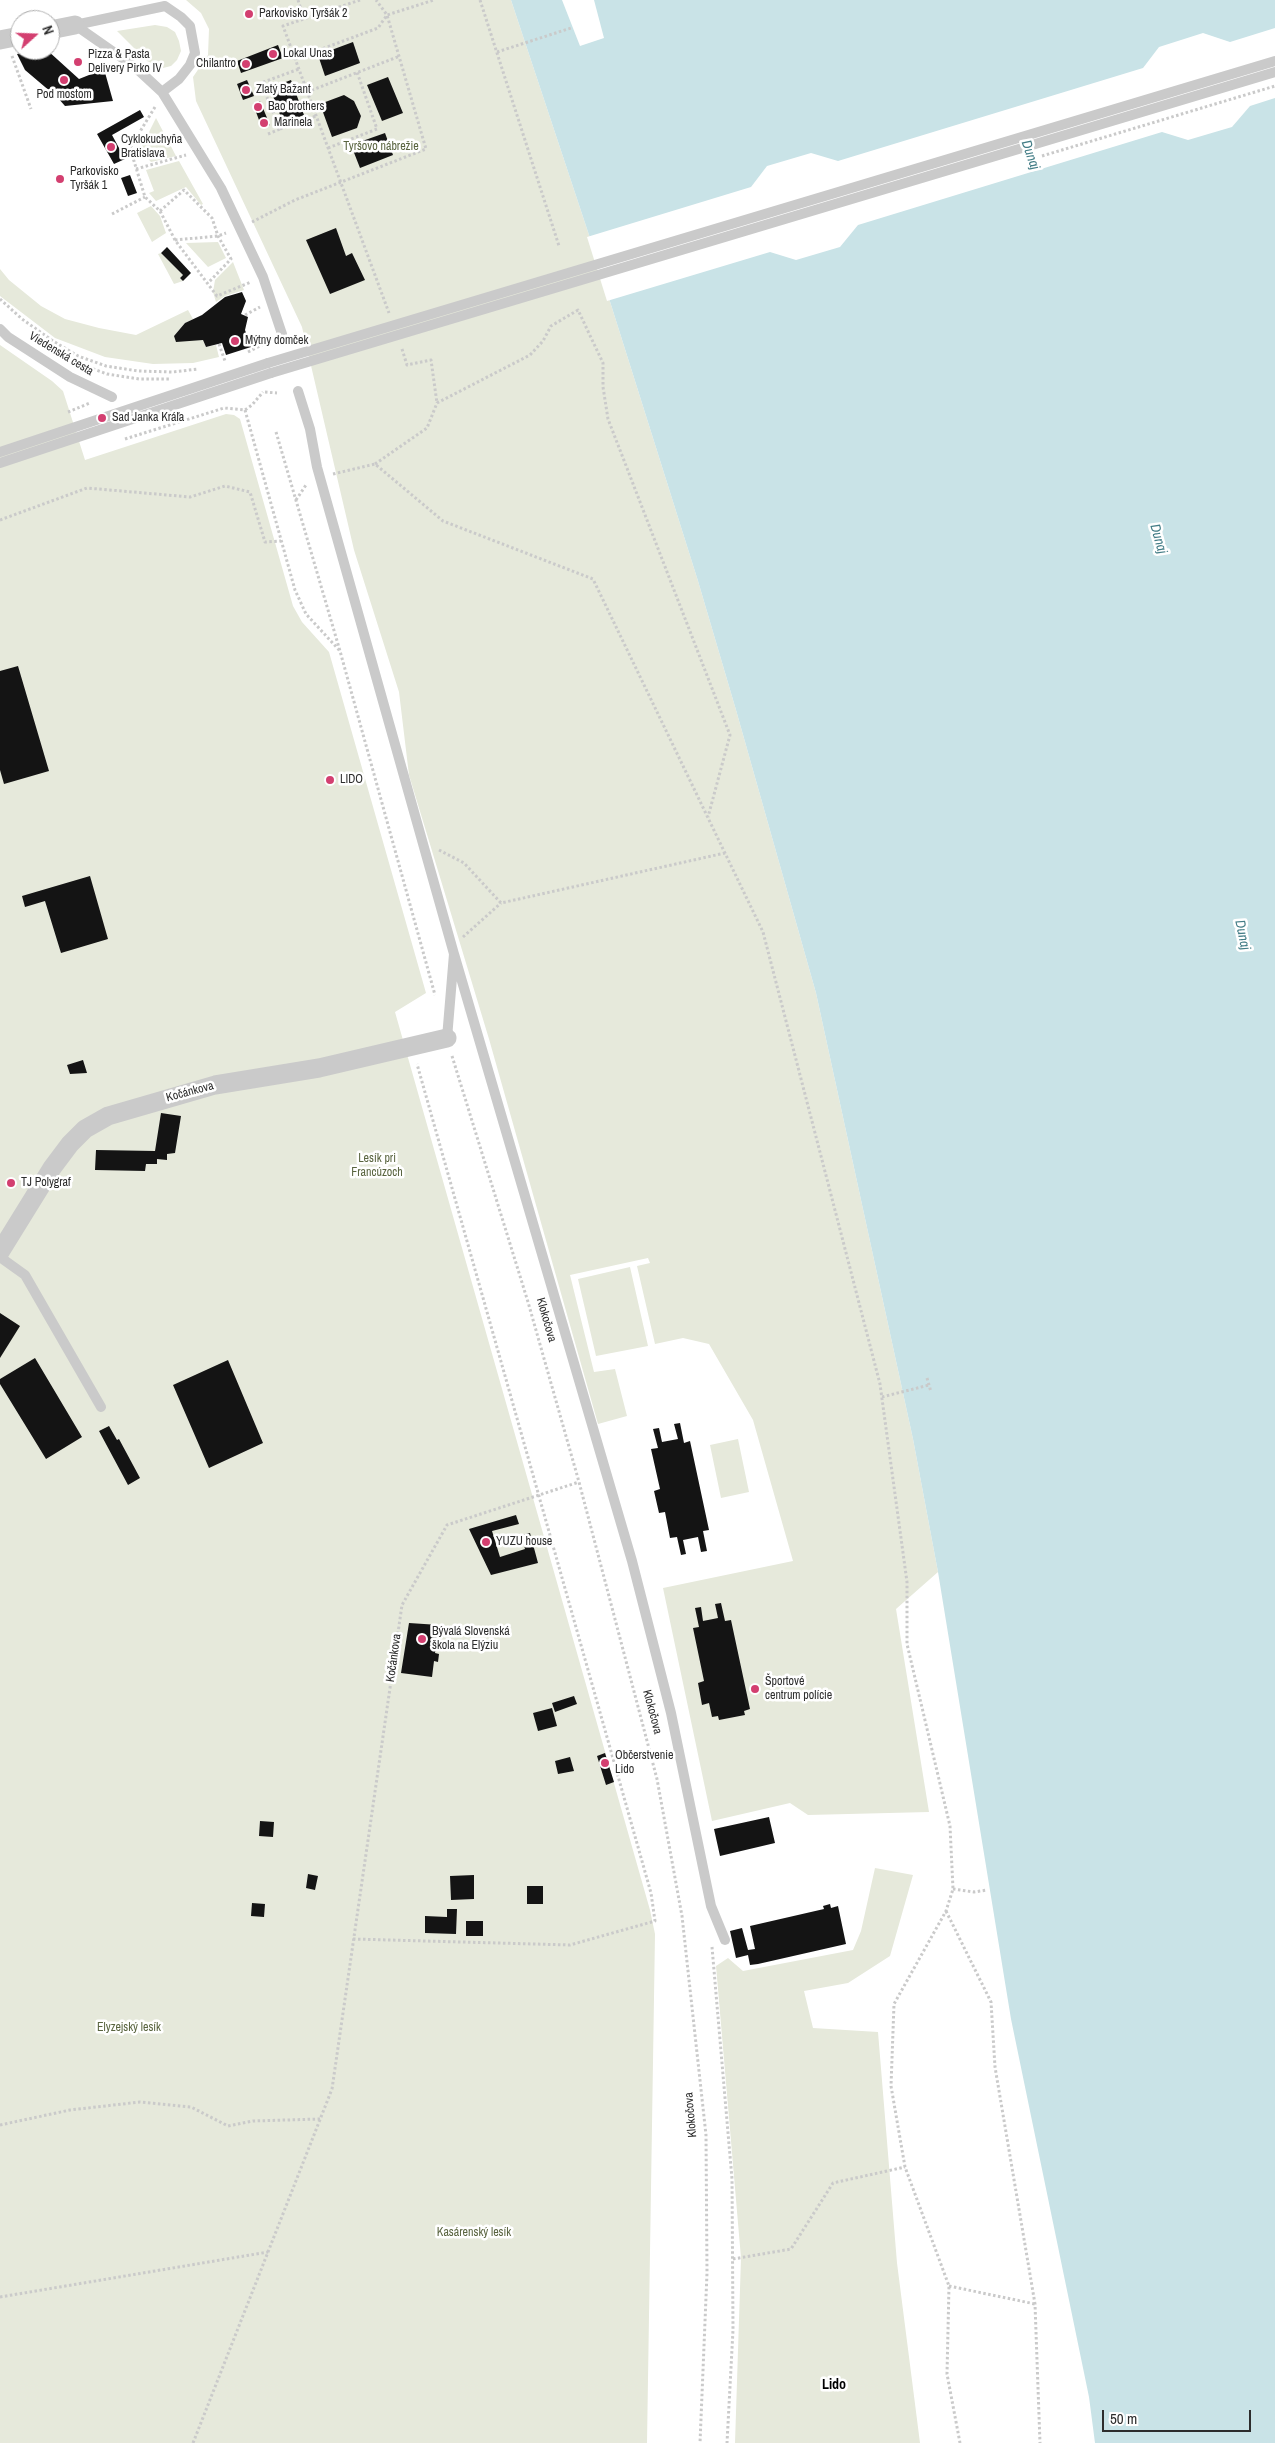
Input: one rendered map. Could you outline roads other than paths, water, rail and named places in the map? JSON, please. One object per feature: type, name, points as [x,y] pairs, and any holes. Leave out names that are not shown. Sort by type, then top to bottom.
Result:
[{"type":"street","points":[[60,28],[75,25]]},
{"type":"street","name":"Kočánkova","points":[[0,1252],[52,1168],[76,1137],[93,1124],[121,1112],[215,1085],[319,1068],[447,1038]]},
{"type":"lane","points":[[75,25],[165,6],[181,17],[190,26],[195,53],[190,65],[179,79],[162,92]]},
{"type":"lane","points":[[75,25],[136,67],[162,92],[221,188],[263,277],[282,334]]},
{"type":"lane","points":[[0,452],[76,432],[270,368],[1275,61]]},
{"type":"lane","points":[[270,368],[1275,72]]},
{"type":"lane","name":"Viedenská cesta","points":[[0,329],[8,337],[70,377],[112,397]]},
{"type":"lane","name":"Klokočova","points":[[298,391],[320,478],[421,841],[632,1561],[671,1713],[711,1906],[725,1940]]},
{"type":"lane","points":[[0,463],[76,432]]},
{"type":"lane","points":[[447,1038],[453,950]]},
{"type":"lane","points":[[0,1257],[25,1275],[101,1407]]},
{"type":"water","name":"Dunaj","points":[[511,0],[1275,0],[1275,2443],[1095,2443],[1089,2397],[1011,2019],[938,1572],[913,1439],[816,993],[698,581],[590,238]]},
{"type":"place","name":"Parkovisko Tyršák 2","points":[[249,14]]},
{"type":"place","name":"Lokal Unas","points":[[273,54]]},
{"type":"place","name":"Pizza & Pasta Delivery Pirko IV","points":[[78,62]]},
{"type":"place","name":"Chilantro","points":[[246,64]]},
{"type":"place","name":"Pod mostom","points":[[64,80]]},
{"type":"place","name":"Zlatý Bažant","points":[[246,90]]},
{"type":"place","name":"Bao brothers","points":[[258,107]]},
{"type":"place","name":"Marinela","points":[[264,123]]},
{"type":"place","name":"Cyklokuchyňa Bratislava","points":[[111,147]]},
{"type":"place","name":"Parkovisko Tyršák 1","points":[[60,179]]},
{"type":"place","name":"Mýtny domček","points":[[235,341]]},
{"type":"place","name":"Sad Janka Kráľa","points":[[102,418]]},
{"type":"place","name":"LIDO","points":[[330,780]]},
{"type":"place","name":"TJ Polygraf","points":[[11,1183]]},
{"type":"place","name":"YUZU house","points":[[486,1542]]},
{"type":"place","name":"Bývalá Slovenská škola na Elýziu","points":[[422,1639]]},
{"type":"place","name":"Športové centrum polície","points":[[755,1689]]},
{"type":"place","name":"Občerstvenie Lido","points":[[605,1763]]},
{"type":"district","name":"Lido","points":[[834,2385]]},
{"type":"park label","name":"Tyršovo nábrežie","points":[[381,147]]},
{"type":"park label","name":"Lesík pri Francúzoch","points":[[377,1166]]},
{"type":"park label","name":"Elyzejský lesík","points":[[129,2028]]},
{"type":"park label","name":"Kasárenský lesík","points":[[474,2233]]}]
